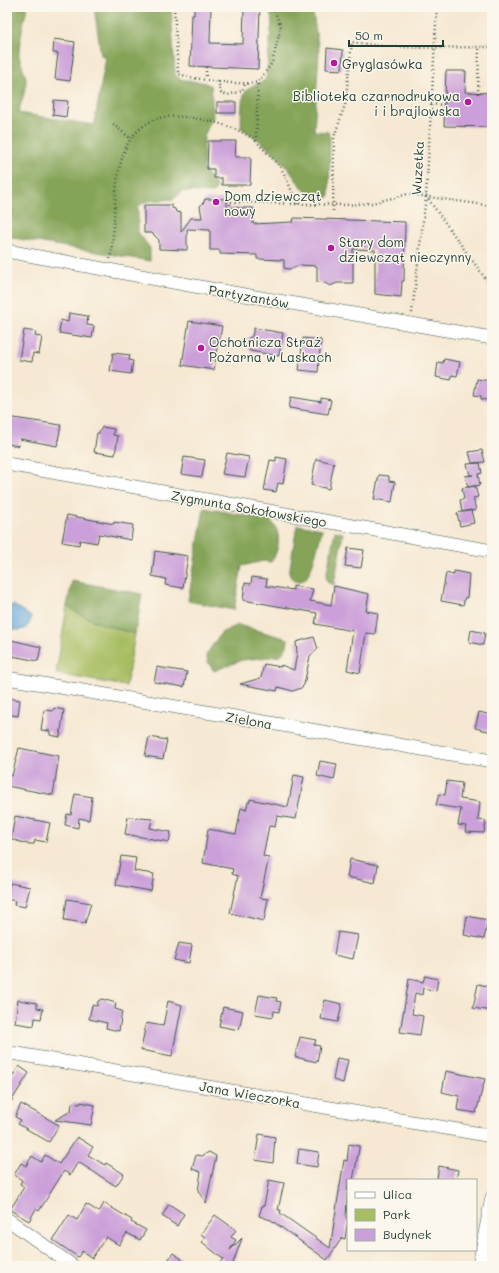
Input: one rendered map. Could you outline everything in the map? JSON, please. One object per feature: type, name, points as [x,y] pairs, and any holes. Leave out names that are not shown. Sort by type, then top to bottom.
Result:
[{"type":"street","name":"Partyzantów","points":[[7,251],[216,290],[492,338]]},
{"type":"street","name":"Zygmunta Sokołowskiego","points":[[7,464],[492,550]]},
{"type":"street","name":"Zielona","points":[[7,678],[492,761]]},
{"type":"street","name":"Jana Wieczorka","points":[[7,1053],[26,1055],[492,1136]]},
{"type":"street","points":[[479,1266],[492,1197]]},
{"type":"street","points":[[7,1219],[74,1266]]},
{"type":"path","points":[[174,7],[178,71],[182,75],[218,81],[258,82]]},
{"type":"path","points":[[256,142],[258,82],[272,64],[280,27],[273,7]]},
{"type":"path","name":"Wuzetka","points":[[411,324],[426,196],[438,7]]},
{"type":"path","points":[[332,211],[334,137],[345,105],[352,42],[385,47],[492,47]]},
{"type":"path","points":[[478,94],[479,47]]},
{"type":"path","points":[[206,67],[206,79]]},
{"type":"path","points":[[218,81],[221,93],[228,95],[242,91],[246,82]]},
{"type":"path","points":[[431,104],[444,105]]},
{"type":"path","points":[[108,269],[123,153],[131,139],[142,127],[155,119],[174,116],[219,124],[256,142],[280,167],[298,205]]},
{"type":"path","points":[[113,124],[131,139]]},
{"type":"path","points":[[230,209],[230,202],[333,205],[372,203],[408,194],[492,206]]},
{"type":"path","points":[[426,196],[492,288]]},
{"type":"green space","points":[[7,7],[28,7],[19,53],[26,82],[18,113],[94,125],[106,57],[101,55],[94,7],[171,7],[175,75],[183,80],[203,82],[211,86],[213,117],[204,136],[203,170],[215,184],[216,190],[213,193],[183,191],[174,199],[148,201],[138,206],[138,232],[150,248],[150,261],[7,237]]},
{"type":"green space","points":[[269,7],[312,7],[319,51],[314,131],[328,132],[330,139],[329,197],[312,197],[304,190],[288,168],[274,154],[259,140],[241,128],[242,101],[246,92],[251,86],[266,79],[272,21]]},
{"type":"green space","points":[[204,508],[270,520],[274,524],[278,535],[278,546],[271,562],[263,561],[242,566],[234,610],[188,601]]},
{"type":"green space","points":[[297,525],[322,529],[311,569],[302,581],[294,581],[289,574]]},
{"type":"green space","points":[[335,531],[343,533],[334,585],[327,582],[326,577]]},
{"type":"green space","points":[[72,581],[142,594],[135,634],[91,620],[67,606]]},
{"type":"green space","points":[[67,606],[91,620],[135,634],[126,686],[56,674]]},
{"type":"green space","points":[[238,625],[288,639],[286,649],[279,656],[242,660],[214,671],[209,664],[206,655],[221,633]]},
{"type":"water","points":[[13,605],[31,617],[28,626],[23,630],[15,630],[7,627],[7,608]]},
{"type":"building","points":[[194,7],[211,7],[210,43],[243,44],[244,7],[260,7],[258,69],[190,66],[192,15],[194,15]]},
{"type":"building","points":[[54,39],[75,42],[70,81],[55,79],[58,53],[53,53]]},
{"type":"building","name":"Gryglasówka","points":[[327,48],[343,50],[342,70],[326,69]]},
{"type":"building","name":"Biblioteka czarnodrukowa i i brajlowska","points":[[446,71],[466,71],[465,92],[492,93],[492,127],[444,126]]},
{"type":"building","points":[[54,100],[68,101],[66,117],[53,115]]},
{"type":"building","points":[[217,102],[236,102],[236,113],[217,113]]},
{"type":"building","points":[[208,141],[236,141],[235,157],[251,157],[250,185],[222,185],[222,178],[214,178],[214,169],[207,169]]},
{"type":"building","points":[[205,199],[227,199],[227,208],[253,208],[253,224],[293,222],[294,218],[405,222],[404,281],[402,281],[401,297],[375,294],[375,250],[353,249],[353,283],[337,283],[330,286],[325,283],[317,282],[317,266],[300,265],[289,269],[284,268],[284,260],[257,259],[257,255],[220,254],[220,250],[210,250],[210,230],[187,229],[187,250],[159,249],[159,240],[152,233],[144,233],[144,205],[172,205],[172,208],[175,209],[176,212],[181,213],[181,232],[191,218],[202,218],[200,206]]},
{"type":"building","points":[[69,313],[88,316],[87,325],[94,326],[92,338],[59,333],[61,320],[68,322]]},
{"type":"building","name":"Ochotnicza Straż Pożarna w Laskach","points":[[189,321],[222,326],[214,370],[182,365]]},
{"type":"building","points":[[254,328],[283,333],[279,356],[250,351],[244,341],[252,336]]},
{"type":"building","points":[[24,330],[36,332],[35,336],[42,337],[39,354],[33,353],[32,362],[19,360]]},
{"type":"building","points":[[303,338],[321,340],[318,372],[299,370]]},
{"type":"building","points":[[113,353],[130,355],[129,360],[133,361],[131,374],[110,371]]},
{"type":"building","points":[[444,359],[460,362],[457,376],[452,375],[451,380],[436,377],[438,362],[443,363]]},
{"type":"building","points":[[477,379],[490,381],[489,388],[492,389],[492,401],[481,399],[481,396],[474,395]]},
{"type":"building","points":[[291,397],[321,402],[321,398],[331,400],[328,414],[289,408]]},
{"type":"building","points":[[7,417],[61,425],[57,446],[20,439],[19,446],[7,444]]},
{"type":"building","points":[[102,427],[114,429],[113,435],[118,436],[115,455],[94,452],[97,433],[99,433]]},
{"type":"building","points":[[482,450],[485,462],[472,463],[469,452]]},
{"type":"building","points":[[227,453],[249,457],[245,477],[222,474]]},
{"type":"building","points":[[184,457],[205,460],[202,477],[181,474]]},
{"type":"building","points":[[276,457],[287,459],[283,484],[278,483],[276,492],[264,490],[270,460],[276,461]]},
{"type":"building","points":[[316,459],[334,463],[329,489],[311,485]]},
{"type":"building","points":[[480,463],[482,473],[478,474],[480,485],[468,487],[465,476],[473,475],[470,475],[467,464]]},
{"type":"building","points":[[379,475],[389,476],[389,481],[395,482],[392,502],[374,499]]},
{"type":"building","points":[[475,486],[478,497],[473,498],[476,510],[462,512],[460,500],[464,499],[462,488]]},
{"type":"building","points":[[471,510],[474,523],[460,526],[457,513]]},
{"type":"building","points":[[67,515],[114,524],[114,522],[133,525],[131,540],[99,534],[97,543],[80,540],[79,545],[62,542]]},
{"type":"building","points":[[348,548],[364,550],[361,568],[345,566]]},
{"type":"building","points":[[155,551],[188,556],[183,588],[165,585],[166,579],[152,576]]},
{"type":"building","points":[[454,571],[469,574],[467,598],[465,597],[463,605],[441,601],[446,573],[454,575]]},
{"type":"building","points":[[252,577],[267,579],[266,586],[293,590],[293,586],[313,589],[310,601],[331,605],[334,586],[369,594],[366,611],[378,613],[375,634],[366,633],[360,673],[347,670],[353,631],[315,624],[317,613],[243,600],[245,583],[251,584]]},
{"type":"building","points":[[471,630],[485,633],[483,645],[469,642]]},
{"type":"building","points":[[314,637],[318,649],[310,656],[304,685],[301,688],[293,691],[278,687],[277,691],[240,684],[261,678],[264,664],[281,667],[281,665],[294,670],[297,653],[296,642]]},
{"type":"building","points":[[7,639],[41,647],[38,661],[7,655]]},
{"type":"building","points":[[157,667],[187,672],[184,687],[154,682]]},
{"type":"building","points":[[7,698],[20,700],[18,716],[7,714]]},
{"type":"building","points":[[54,708],[64,710],[60,737],[50,735],[50,731],[41,730],[44,710],[53,711]]},
{"type":"building","points":[[479,712],[492,715],[492,732],[475,728]]},
{"type":"building","points":[[149,737],[167,740],[163,759],[145,756]]},
{"type":"building","points":[[19,748],[59,756],[53,795],[7,786],[7,774],[12,776]]},
{"type":"building","points":[[320,761],[337,764],[334,780],[317,776]]},
{"type":"building","points":[[294,775],[304,777],[296,819],[277,816],[275,827],[269,826],[263,856],[269,857],[260,898],[268,899],[264,921],[230,913],[238,876],[232,874],[233,869],[203,863],[208,829],[236,834],[241,808],[246,810],[250,799],[288,807]]},
{"type":"building","points":[[447,781],[462,783],[460,799],[480,802],[478,820],[486,821],[484,833],[465,832],[466,826],[458,825],[461,809],[436,805],[439,794],[445,795]]},
{"type":"building","points":[[75,794],[92,797],[89,820],[79,818],[78,828],[65,825],[67,814],[71,815]]},
{"type":"building","points":[[15,816],[50,823],[46,842],[35,840],[34,844],[27,844],[11,839]]},
{"type":"building","points":[[128,817],[152,819],[150,828],[171,832],[169,842],[125,834]]},
{"type":"building","points":[[121,856],[136,858],[134,871],[154,874],[151,891],[116,885]]},
{"type":"building","points":[[350,859],[378,865],[375,883],[347,877]]},
{"type":"building","points":[[10,883],[30,887],[25,907],[14,905],[15,901],[7,899]]},
{"type":"building","points":[[67,899],[91,903],[85,923],[64,920]]},
{"type":"building","points":[[467,916],[488,920],[484,939],[464,935]]},
{"type":"building","points":[[338,932],[358,935],[353,959],[334,955]]},
{"type":"building","points":[[179,943],[192,945],[189,963],[174,960]]},
{"type":"building","points":[[425,976],[438,979],[436,991],[423,988],[422,995],[415,993],[412,1014],[423,1016],[420,1035],[400,1032],[409,979],[423,982]]},
{"type":"building","points":[[478,984],[492,987],[492,1011],[473,1008]]},
{"type":"building","points":[[259,995],[277,998],[276,1001],[281,1002],[279,1012],[274,1011],[273,1017],[255,1014]]},
{"type":"building","points":[[102,999],[116,1003],[115,1009],[122,1011],[119,1031],[106,1028],[107,1023],[89,1019],[92,1005],[97,1006],[98,1001]]},
{"type":"building","points":[[18,1000],[37,1003],[37,1008],[43,1009],[41,1019],[35,1018],[34,1026],[15,1023]]},
{"type":"building","points":[[325,1000],[342,1004],[338,1022],[321,1019]]},
{"type":"building","points":[[168,1001],[182,1005],[172,1056],[141,1050],[146,1023],[163,1026]]},
{"type":"building","points":[[223,1007],[243,1011],[239,1030],[219,1026]]},
{"type":"building","points":[[300,1037],[316,1040],[314,1045],[320,1046],[317,1062],[295,1057]]},
{"type":"building","points":[[337,1058],[348,1060],[343,1083],[333,1080]]},
{"type":"building","points":[[19,1066],[29,1073],[7,1108],[7,1085]]},
{"type":"building","points":[[446,1071],[485,1079],[476,1113],[457,1110],[459,1096],[442,1092]]},
{"type":"building","points":[[81,1102],[95,1105],[91,1125],[55,1120],[71,1111],[72,1103],[80,1104]]},
{"type":"building","points":[[21,1104],[59,1125],[49,1142],[18,1124],[21,1120],[15,1117]]},
{"type":"building","points":[[259,1134],[275,1137],[273,1163],[255,1160]]},
{"type":"building","points":[[77,1137],[93,1147],[88,1155],[105,1165],[106,1163],[124,1174],[116,1186],[78,1162],[70,1175],[64,1171],[39,1211],[36,1209],[29,1221],[10,1210],[24,1187],[20,1184],[22,1180],[14,1175],[21,1163],[26,1166],[32,1156],[41,1162],[45,1155],[59,1164]]},
{"type":"building","points":[[349,1144],[359,1146],[353,1179],[347,1179],[347,1226],[345,1239],[342,1238],[327,1260],[271,1220],[259,1216],[262,1206],[264,1206],[269,1180],[284,1183],[278,1210],[281,1210],[280,1213],[330,1248],[344,1160],[347,1161]]},
{"type":"building","points":[[299,1149],[319,1152],[317,1167],[297,1164]]},
{"type":"building","points":[[209,1152],[216,1156],[206,1203],[198,1191],[201,1172],[192,1169],[196,1155],[202,1156]]},
{"type":"building","points":[[439,1166],[458,1170],[456,1179],[437,1178]]},
{"type":"building","points":[[104,1203],[132,1220],[131,1222],[146,1230],[140,1240],[127,1233],[119,1245],[106,1237],[92,1258],[82,1251],[78,1257],[53,1240],[69,1215],[77,1220],[86,1204],[99,1212]]},
{"type":"building","points":[[169,1204],[184,1214],[177,1226],[162,1216]]},
{"type":"building","points":[[215,1215],[236,1230],[231,1237],[236,1240],[230,1250],[242,1238],[232,1266],[217,1266],[223,1259],[202,1242],[205,1237],[201,1234]]},
{"type":"building","points":[[173,1253],[182,1259],[177,1266],[164,1266]]},
{"type":"place","name":"Gryglasówka","points":[[334,63]]},
{"type":"place","name":"Biblioteka czarnodrukowa i i brajlowska","points":[[468,102]]},
{"type":"place","name":"Dom dziewcząt nowy","points":[[216,202]]},
{"type":"place","name":"Stary dom dziewcząt nieczynny","points":[[331,248]]},
{"type":"place","name":"Ochotnicza Straż Pożarna w Laskach","points":[[201,348]]}]
